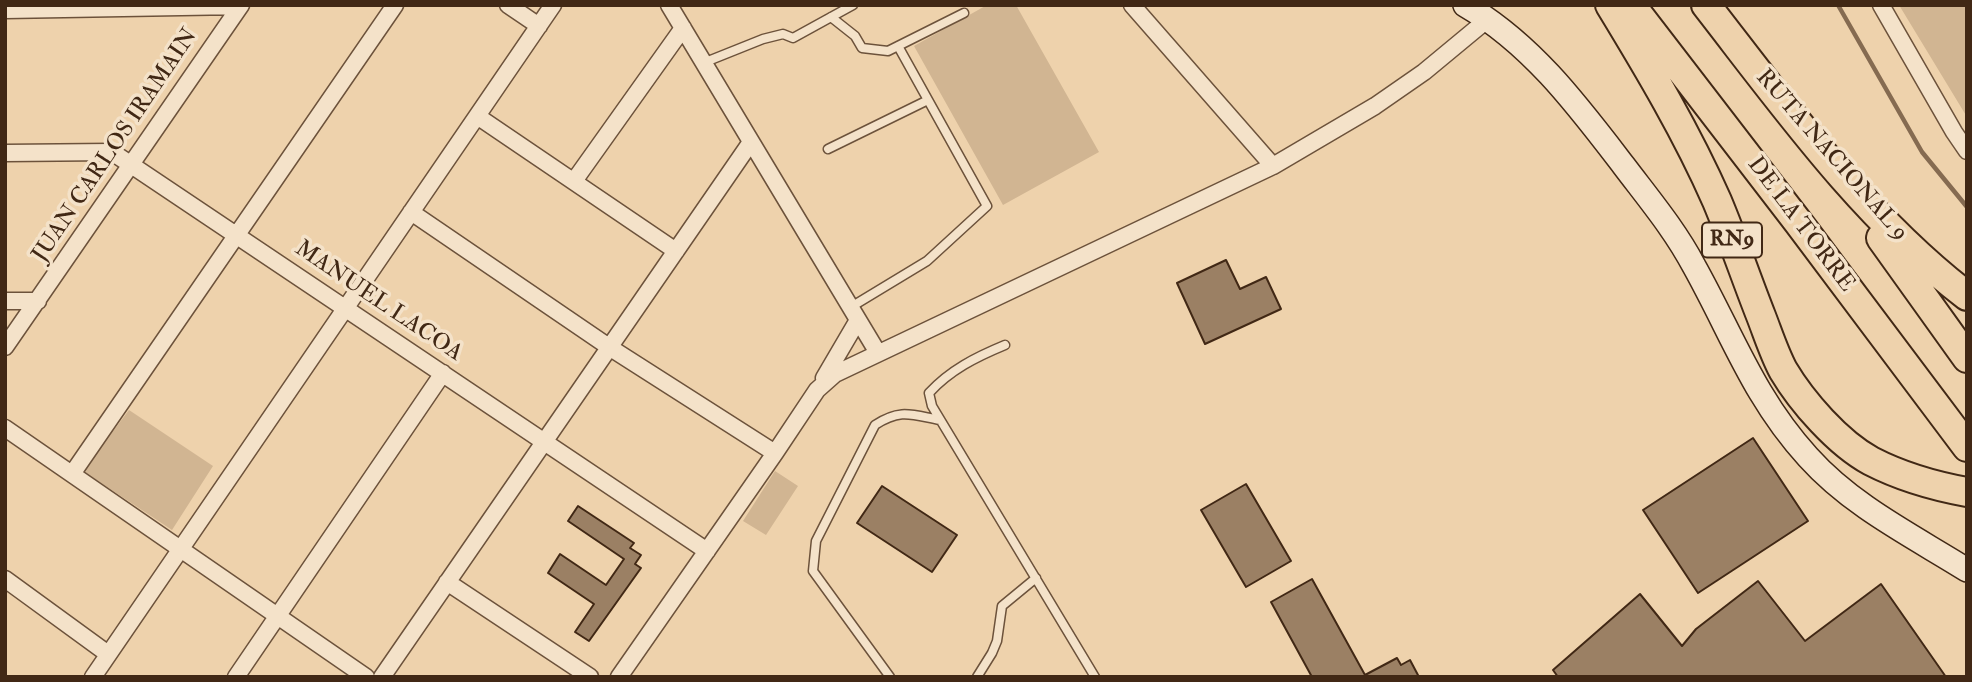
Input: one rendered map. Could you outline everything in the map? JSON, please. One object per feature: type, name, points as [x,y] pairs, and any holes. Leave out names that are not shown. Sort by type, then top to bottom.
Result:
[{"type":"highway","name":"RN9","points":[[1610,5],[1660,89],[1717,202],[1783,370],[1804,400],[1828,429],[1869,460],[1906,476],[1967,492]]},
{"type":"highway","name":"DE LA TORRE","points":[[1631,5],[1967,447]]},
{"type":"highway","name":"RUTA NACIONAL 9","points":[[1706,5],[1810,139],[1904,243],[1967,296]]},
{"type":"highway","points":[[1810,139],[1967,358]]},
{"type":"main road","points":[[1465,5],[1512,38],[1557,81],[1661,214],[1693,264],[1763,398],[1808,457],[1843,491],[1862,505],[1967,570]]},
{"type":"street","points":[[72,474],[395,5]]},
{"type":"street","points":[[508,5],[539,26]]},
{"type":"street","points":[[93,677],[553,5]]},
{"type":"street","points":[[669,5],[878,353]]},
{"type":"street","points":[[1132,5],[1273,166]]},
{"type":"street","points":[[1881,5],[1967,151]]},
{"type":"street","points":[[5,9],[240,6]]},
{"type":"street","name":"JUAN CARLOS IRAMAIN","points":[[5,347],[240,6]]},
{"type":"street","points":[[817,390],[835,374],[1273,166],[1375,106],[1424,72],[1488,19]]},
{"type":"street","points":[[573,181],[683,29]]},
{"type":"street","points":[[477,116],[676,251]]},
{"type":"street","points":[[382,677],[751,142]]},
{"type":"street","name":"MANUEL LACOA","points":[[5,153],[112,152],[707,551]]},
{"type":"street","points":[[411,212],[609,347],[775,453]]},
{"type":"street","points":[[5,301],[38,301]]},
{"type":"street","points":[[619,677],[817,390],[855,314]]},
{"type":"street","points":[[236,677],[443,373]]},
{"type":"street","points":[[5,428],[366,677]]},
{"type":"street","points":[[5,579],[108,654]]},
{"type":"street","points":[[447,582],[590,677]]},
{"type":"lane","points":[[703,63],[763,39],[783,34],[793,38],[853,5]]},
{"type":"lane","points":[[831,17],[855,36],[862,48],[888,51],[964,13]]},
{"type":"lane","points":[[855,314],[927,261],[987,206],[898,46]]},
{"type":"lane","points":[[828,149],[928,100]]},
{"type":"lane","points":[[1005,345],[975,358],[941,380],[929,393],[932,406],[1095,677]]},
{"type":"lane","points":[[890,677],[813,571],[816,541],[875,425],[887,417],[902,413],[940,420]]},
{"type":"lane","points":[[977,677],[997,641],[1002,606],[1036,578]]},
{"type":"shaded area","points":[[987,5],[1016,5],[1099,152],[1003,205],[914,46]]},
{"type":"shaded area","points":[[1899,5],[1967,5],[1967,117]]},
{"type":"shaded area","points":[[129,410],[213,466],[172,530],[83,471]]},
{"type":"shaded area","points":[[775,471],[798,486],[766,535],[743,521]]},
{"type":"building","points":[[1226,260],[1240,289],[1266,277],[1281,309],[1205,344],[1177,283]]},
{"type":"building","points":[[1753,438],[1808,521],[1698,593],[1643,510]]},
{"type":"building","points":[[1246,484],[1291,561],[1246,587],[1201,510]]},
{"type":"building","points":[[882,486],[957,535],[932,572],[857,523]]},
{"type":"building","points":[[578,506],[634,543],[630,548],[641,555],[635,564],[641,568],[589,641],[575,632],[594,604],[548,573],[560,554],[606,585],[624,559],[568,521]]},
{"type":"building","points":[[1312,579],[1365,675],[1397,658],[1401,665],[1410,660],[1419,677],[1312,677],[1271,602]]},
{"type":"building","points":[[1758,581],[1805,641],[1881,584],[1946,677],[1558,677],[1553,670],[1640,594],[1682,646],[1696,629]]},
{"type":"waterway","points":[[1838,5],[1922,152],[1967,207]]}]
